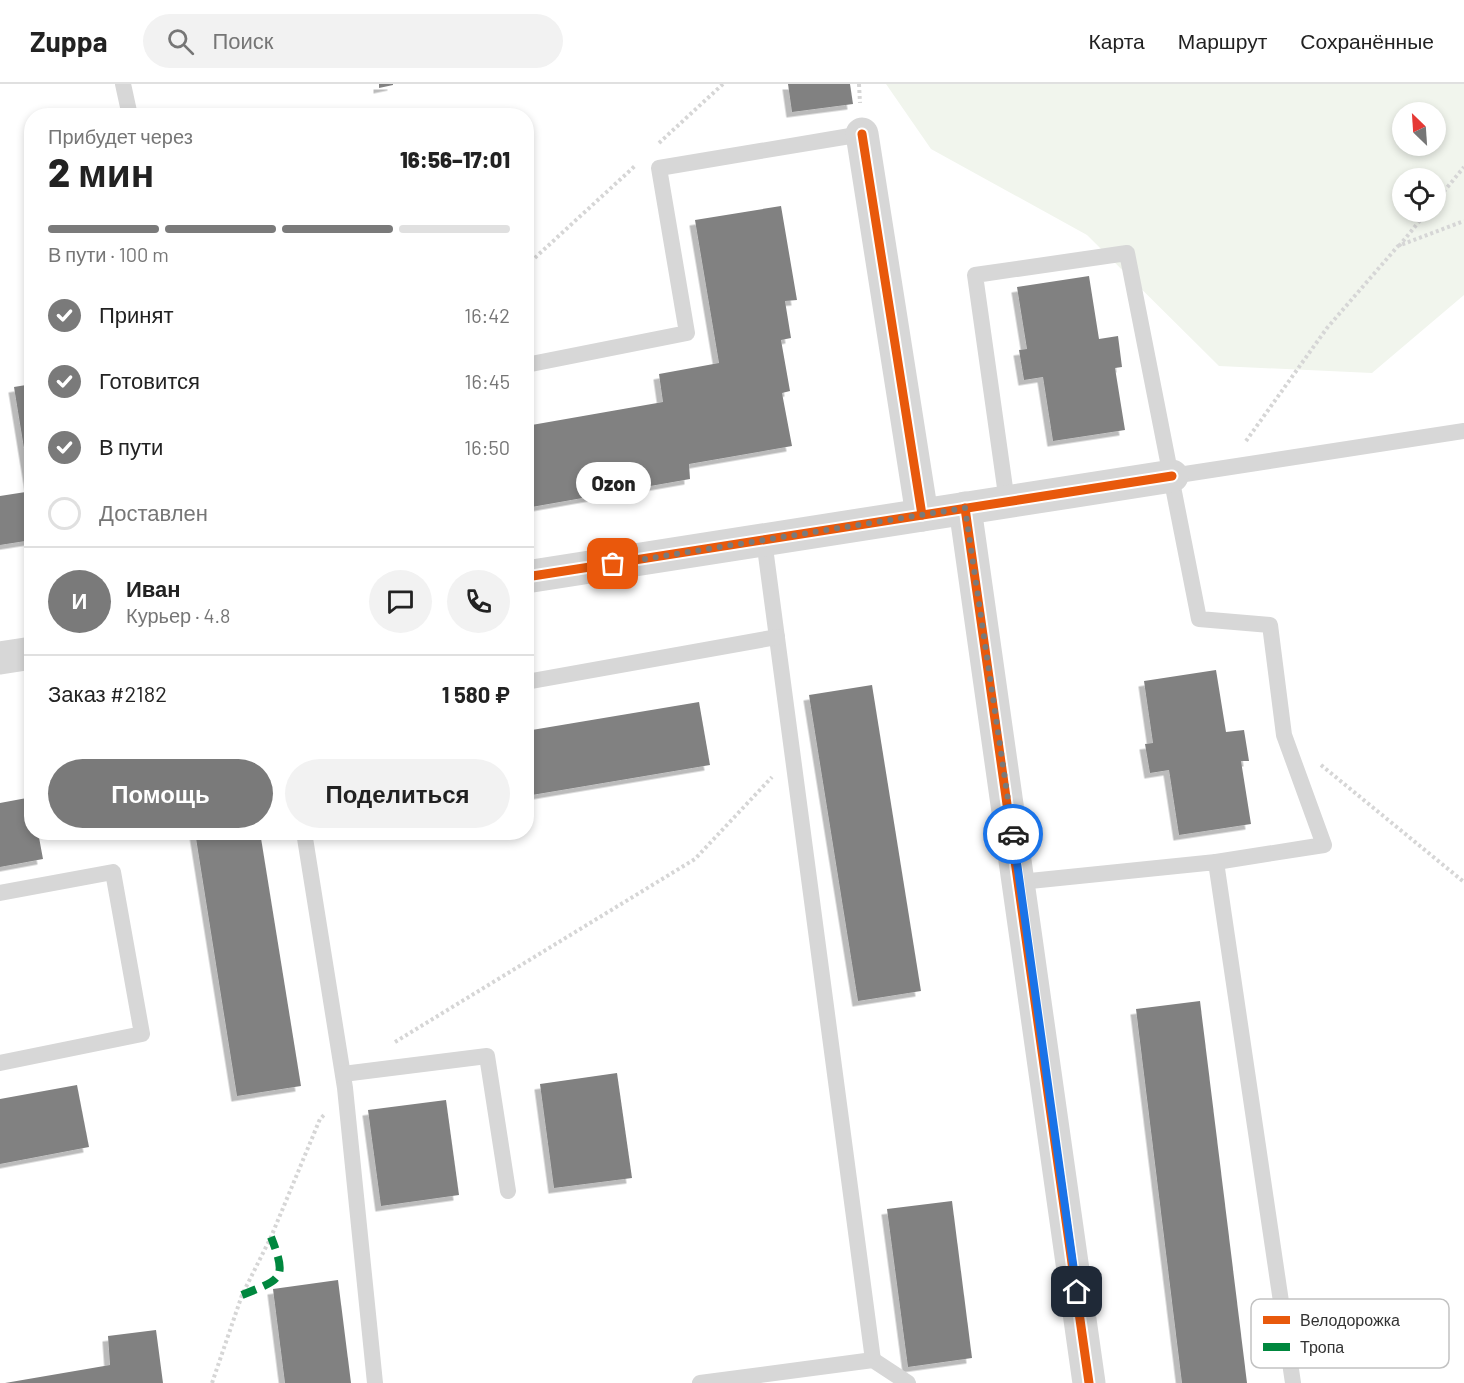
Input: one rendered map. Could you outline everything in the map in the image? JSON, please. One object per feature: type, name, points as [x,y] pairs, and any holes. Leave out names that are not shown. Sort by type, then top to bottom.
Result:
[{"type":"street","points":[[862,134],[922,515]]},
{"type":"street","points":[[534,576],[1172,476]]},
{"type":"street","points":[[965,508],[1020,882],[1089,1383]]},
{"type":"street","points":[[0,658],[24,654]]},
{"type":"lane","points":[[123,84],[128,108]]},
{"type":"lane","points":[[534,362],[687,333],[659,168],[862,134]]},
{"type":"lane","points":[[1007,502],[975,275],[1127,254],[1199,619],[1270,625],[1284,735],[1324,845],[1216,862],[1020,882]]},
{"type":"lane","points":[[1172,476],[1464,431]]},
{"type":"lane","points":[[764,540],[873,1360]]},
{"type":"lane","points":[[534,681],[777,637]]},
{"type":"lane","points":[[304,840],[344,1081],[375,1383]]},
{"type":"lane","points":[[1216,862],[1281,1299]]},
{"type":"lane","points":[[0,893],[112,872],[142,1034],[0,1063]]},
{"type":"lane","points":[[344,1081],[487,1056],[508,1191]]},
{"type":"lane","points":[[700,1383],[873,1360],[908,1383]]},
{"type":"lane","points":[[1291,1368],[1293,1383]]},
{"type":"path","points":[[654,147],[723,84]]},
{"type":"path","points":[[534,259],[637,163]]},
{"type":"path","points":[[1446,189],[1464,167]]},
{"type":"path","points":[[1398,246],[1464,221]]},
{"type":"path","points":[[1226,468],[1327,328],[1418,222]]},
{"type":"path","points":[[393,1044],[695,859],[793,755]]},
{"type":"path","points":[[1321,765],[1464,882]]},
{"type":"path","points":[[212,1383],[242,1295],[271,1237],[320,1119],[344,1081]]},
{"type":"shaded area","points":[[886,84],[1464,84],[1464,295],[1372,373],[1219,366],[1087,235],[931,149]]},
{"type":"building","points":[[379,84],[393,84],[393,85],[379,88]]},
{"type":"building","points":[[788,84],[850,84],[853,104],[792,112]]},
{"type":"building","points":[[781,206],[797,300],[785,301],[791,338],[781,340],[790,391],[782,393],[792,446],[689,464],[690,479],[534,507],[534,425],[663,402],[659,374],[719,363],[695,220]]},
{"type":"building","points":[[1089,276],[1099,339],[1118,336],[1122,367],[1115,368],[1125,430],[1053,441],[1043,377],[1024,380],[1019,350],[1027,349],[1017,287]]},
{"type":"building","points":[[24,385],[24,448],[14,387]]},
{"type":"building","points":[[24,492],[24,541],[0,545],[0,496]]},
{"type":"building","points":[[1216,670],[1226,732],[1244,730],[1249,761],[1241,761],[1251,824],[1179,835],[1169,770],[1150,773],[1145,744],[1153,743],[1144,681]]},
{"type":"building","points":[[872,685],[921,991],[858,1001],[809,695]]},
{"type":"building","points":[[699,702],[710,765],[534,795],[534,730]]},
{"type":"building","points":[[24,798],[24,840],[39,840],[43,859],[0,867],[0,803]]},
{"type":"building","points":[[196,840],[261,840],[301,1086],[237,1096]]},
{"type":"building","points":[[1200,1001],[1247,1383],[1182,1383],[1136,1009]]},
{"type":"building","points":[[617,1073],[632,1178],[554,1188],[540,1084]]},
{"type":"building","points":[[77,1085],[89,1147],[0,1164],[0,1099]]},
{"type":"building","points":[[446,1100],[459,1195],[381,1206],[368,1110]]},
{"type":"building","points":[[952,1201],[972,1358],[908,1367],[887,1209]]},
{"type":"building","points":[[338,1280],[351,1383],[285,1383],[273,1289]]},
{"type":"building","points":[[156,1330],[163,1383],[5,1383],[110,1365],[108,1336]]},
{"type":"marked path","points":[[242,1295],[273,1281],[278,1276],[279,1262],[271,1237]]},
{"type":"cycle path","points":[[862,134],[922,515]]},
{"type":"cycle path","points":[[534,576],[1172,476]]},
{"type":"cycle path","points":[[965,508],[1089,1383]]},
{"type":"way so far","points":[[613,564],[965,508],[1013,834]]},
{"type":"place","name":"Ozon","points":[[613,564]]},
{"type":"route","points":[[1013,834],[1077,1292]]}]
